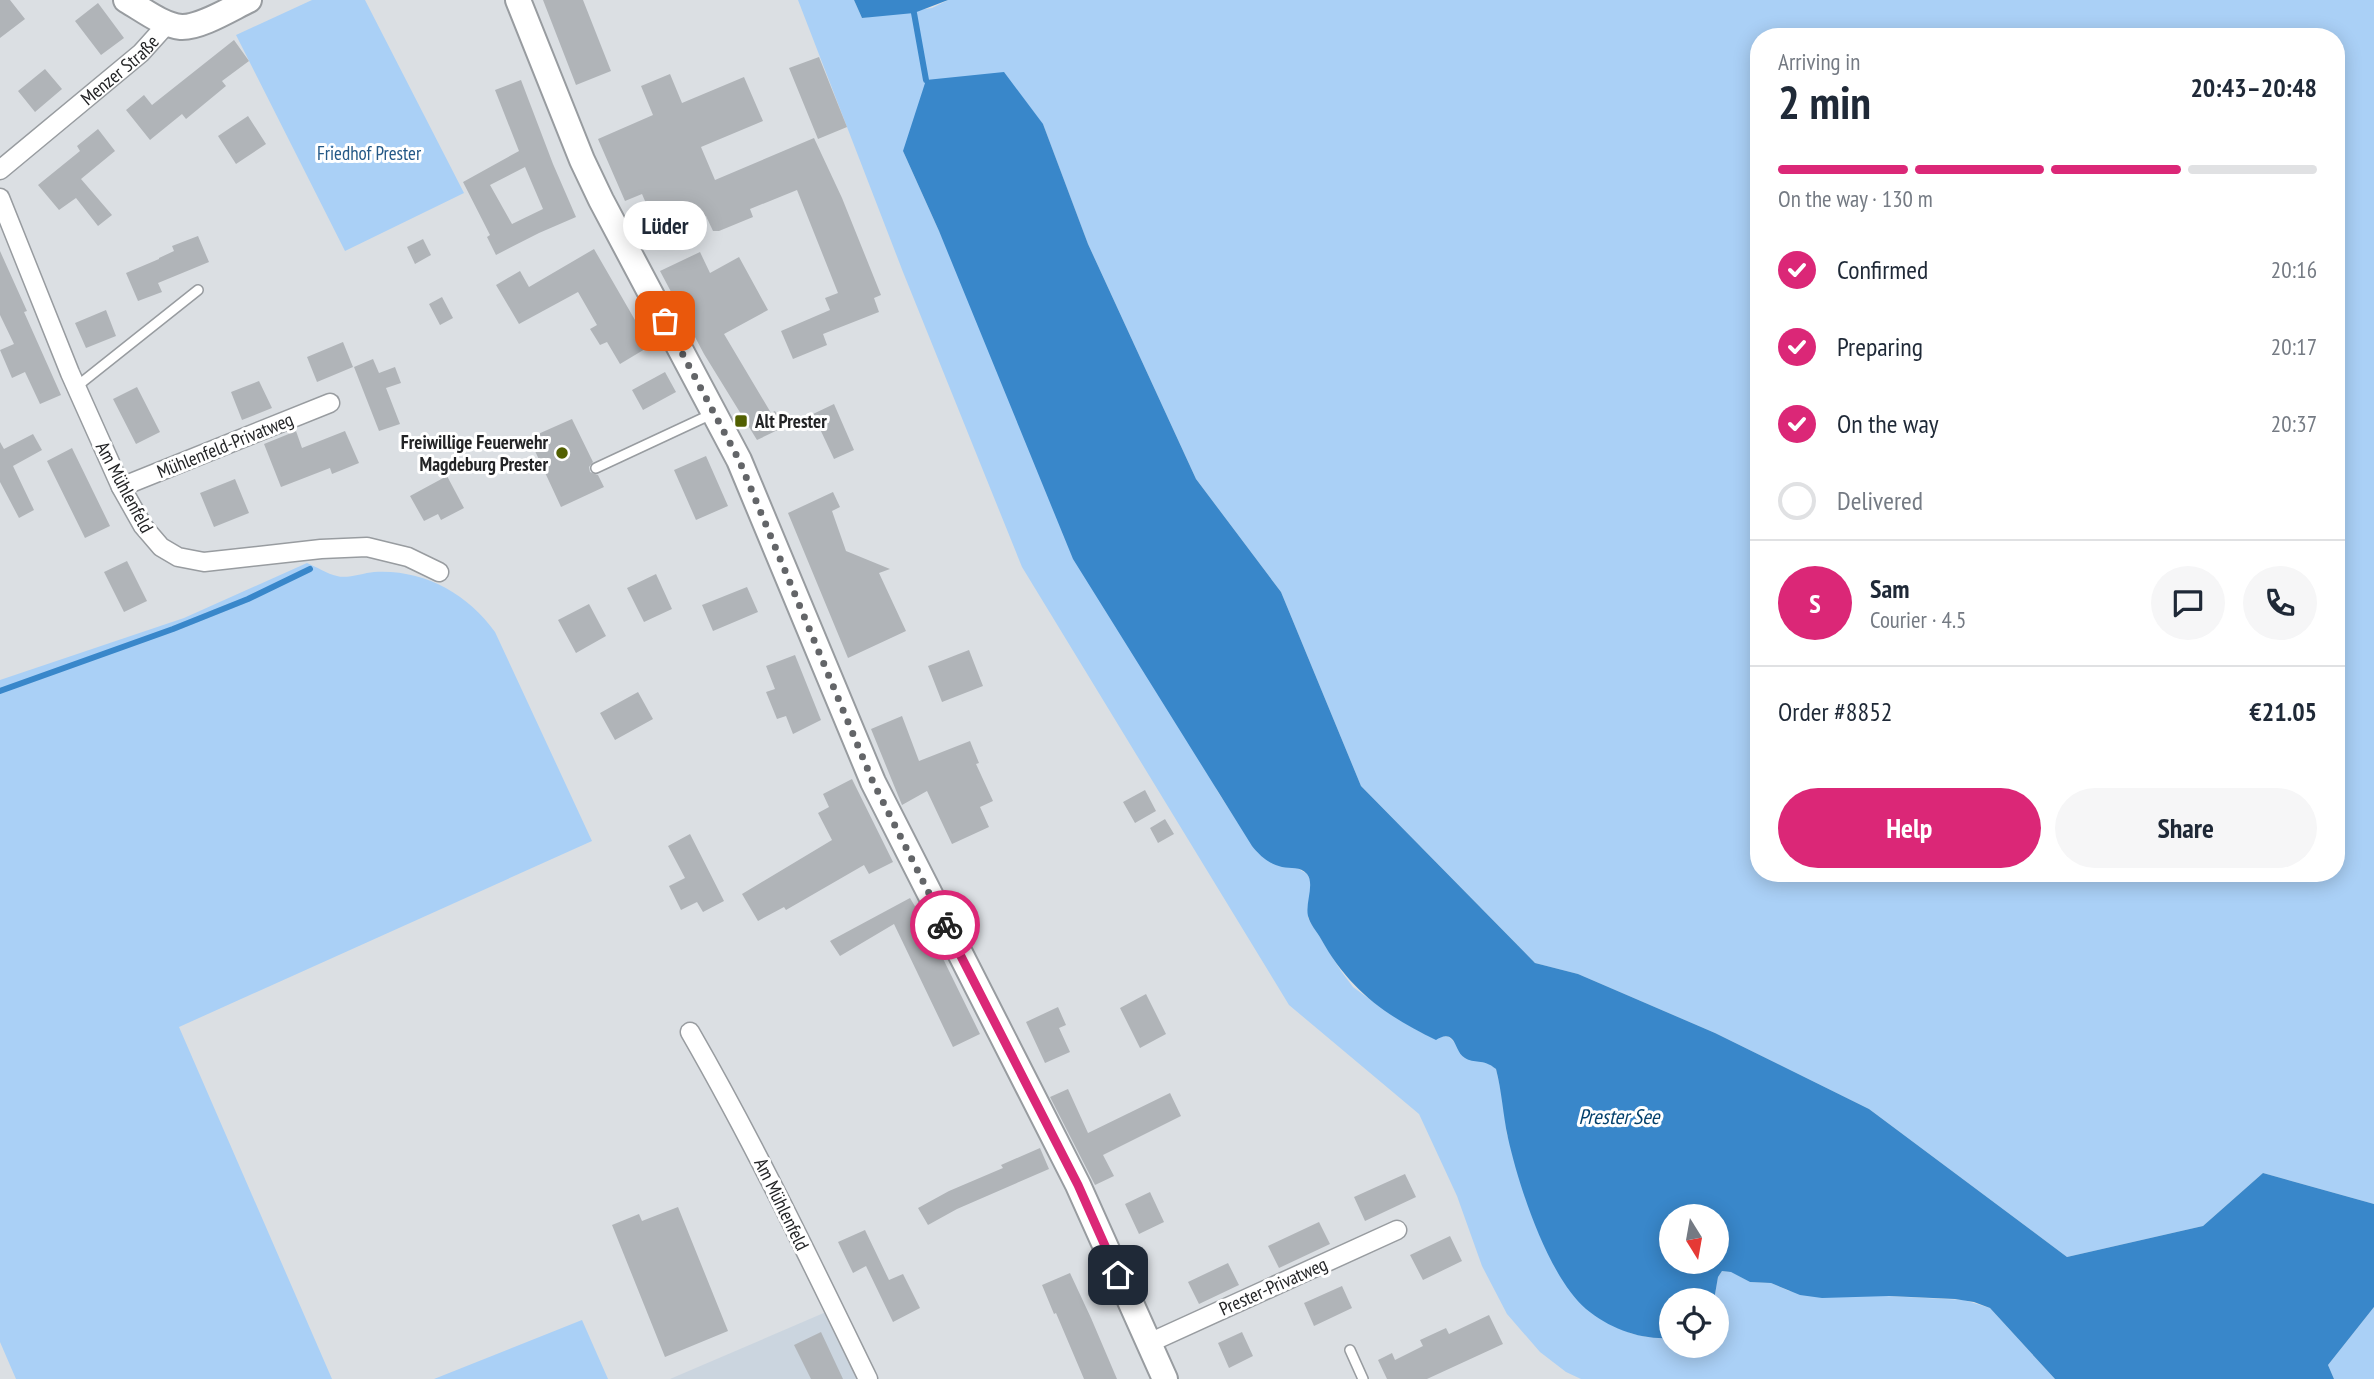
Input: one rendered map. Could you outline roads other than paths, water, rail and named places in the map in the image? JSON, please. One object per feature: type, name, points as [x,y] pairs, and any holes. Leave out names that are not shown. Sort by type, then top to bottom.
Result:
[{"type":"main road","points":[[126,0],[168,23]]},
{"type":"main road","name":"Menzer Straße","points":[[168,23],[183,27],[196,25],[249,0]]},
{"type":"main road","points":[[518,0],[582,160],[715,412],[770,532],[873,782],[1078,1185],[1165,1379]]},
{"type":"street","name":"Menzer Straße","points":[[0,170],[141,53],[168,23]]},
{"type":"street","name":"Am Mühlenfeld","points":[[0,198],[76,387],[121,487],[137,518],[157,543],[172,554],[191,561],[225,562],[321,549],[367,547],[408,558],[439,572]]},
{"type":"street","name":"Mühlenfeld-Privatweg","points":[[121,487],[330,403]]},
{"type":"street","name":"Am Mühlenfeld","points":[[690,1032],[768,1175],[868,1379]]},
{"type":"street","name":"Prester-Privatweg","points":[[1149,1343],[1397,1230]]},
{"type":"lane","points":[[76,387],[198,290]]},
{"type":"lane","points":[[596,468],[715,412]]},
{"type":"lane","points":[[1350,1350],[1363,1379]]},
{"type":"water","points":[[854,0],[948,0],[914,13],[862,18]]},
{"type":"water","name":"Prester See","points":[[1004,72],[1043,124],[1088,244],[1196,479],[1281,592],[1361,786],[1535,963],[1578,974],[1715,1033],[1869,1109],[2067,1257],[2203,1226],[2263,1173],[2374,1204],[2374,1307],[2328,1365],[2334,1379],[2055,1379],[1990,1308],[1974,1302],[1889,1296],[1822,1298],[1800,1295],[1771,1283],[1750,1282],[1729,1272],[1729,1204],[1659,1204],[1659,1274],[1720,1274],[1716,1288],[1659,1288],[1659,1338],[1626,1332],[1586,1309],[1559,1275],[1527,1205],[1508,1138],[1496,1069],[1487,1063],[1465,1058],[1450,1037],[1444,1036],[1436,1040],[1400,1021],[1370,999],[1343,972],[1309,919],[1307,911],[1310,883],[1307,874],[1298,869],[1273,864],[1252,846],[1073,559],[939,231],[903,151],[926,80]]},
{"type":"waterway","points":[[914,13],[926,80]]},
{"type":"waterway","points":[[0,691],[173,629],[248,599],[310,569]]},
{"type":"place","name":"Lüder","points":[[665,321]]},
{"type":"place","name":"Alt Prester","points":[[741,421]]},
{"type":"place","name":"Freiwillige Feuerwehr Magdeburg Prester","points":[[562,453]]},
{"type":"park label","name":"Friedhof Prester","points":[[369,153]]}]
